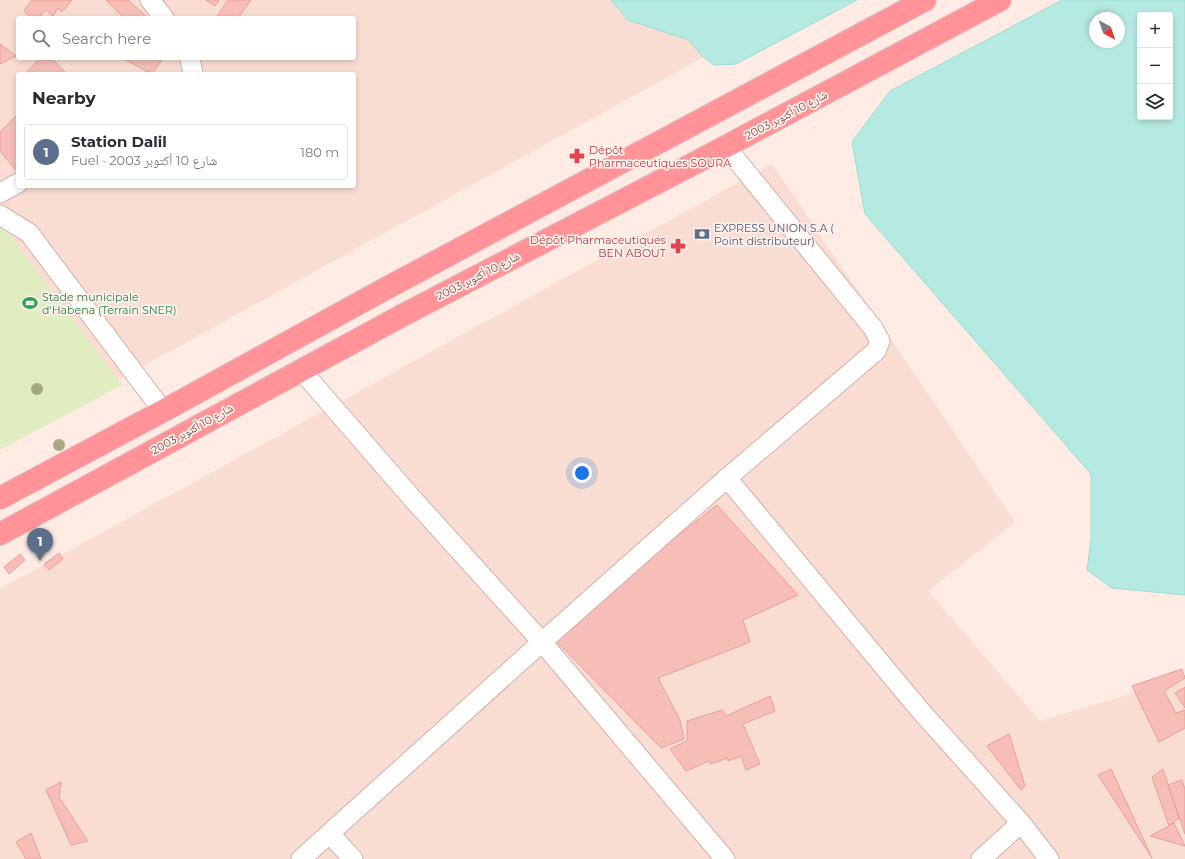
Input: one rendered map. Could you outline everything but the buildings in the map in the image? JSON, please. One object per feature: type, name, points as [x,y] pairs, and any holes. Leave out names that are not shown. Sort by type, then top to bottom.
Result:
[{"type":"highway","points":[[0,498],[163,411],[383,290],[925,0]]},
{"type":"highway","name":"شارع 10 أكتوبر 2003","points":[[0,534],[302,370],[726,147],[1000,0]]},
{"type":"street","points":[[150,0],[162,16]]},
{"type":"street","points":[[190,60],[193,72]]},
{"type":"street","points":[[301,859],[727,478],[876,351],[880,341],[873,328],[726,147]]},
{"type":"street","points":[[0,193],[16,184]]},
{"type":"street","points":[[0,215],[29,233],[163,411]]},
{"type":"street","points":[[302,370],[411,497],[542,642],[725,859]]},
{"type":"street","points":[[727,478],[918,709],[1021,823],[1049,859]]},
{"type":"street","points":[[981,859],[1021,823]]},
{"type":"street","points":[[330,834],[352,859]]},
{"type":"shaded area","points":[[0,0],[807,0],[0,445]]},
{"type":"shaded area","points":[[772,164],[1015,522],[928,591],[1040,721],[1185,678],[1185,859],[0,859],[0,589]]},
{"type":"green space","name":"Stade municipale d'Habena (Terrain SNER)","points":[[0,222],[122,385],[0,450]]},
{"type":"water","points":[[611,0],[857,0],[736,64],[714,65],[701,55],[689,40],[628,20]]},
{"type":"water","points":[[1062,0],[1185,0],[1185,595],[1112,588],[1087,570],[1091,541],[1091,474],[865,214],[852,142],[890,91]]},
{"type":"place","name":"Dépôt Pharmaceutiques SOURA","points":[[577,156]]},
{"type":"place","name":"EXPRESS UNION S.A ( Point distributeur)","points":[[702,234]]},
{"type":"place","name":"Dépôt Pharmaceutiques BEN ABOUT","points":[[678,246]]},
{"type":"place","name":"Stade municipale d'Habena (Terrain SNER)","points":[[30,303]]},
{"type":"place","name":"Station Dalil","points":[[40,561]]}]
